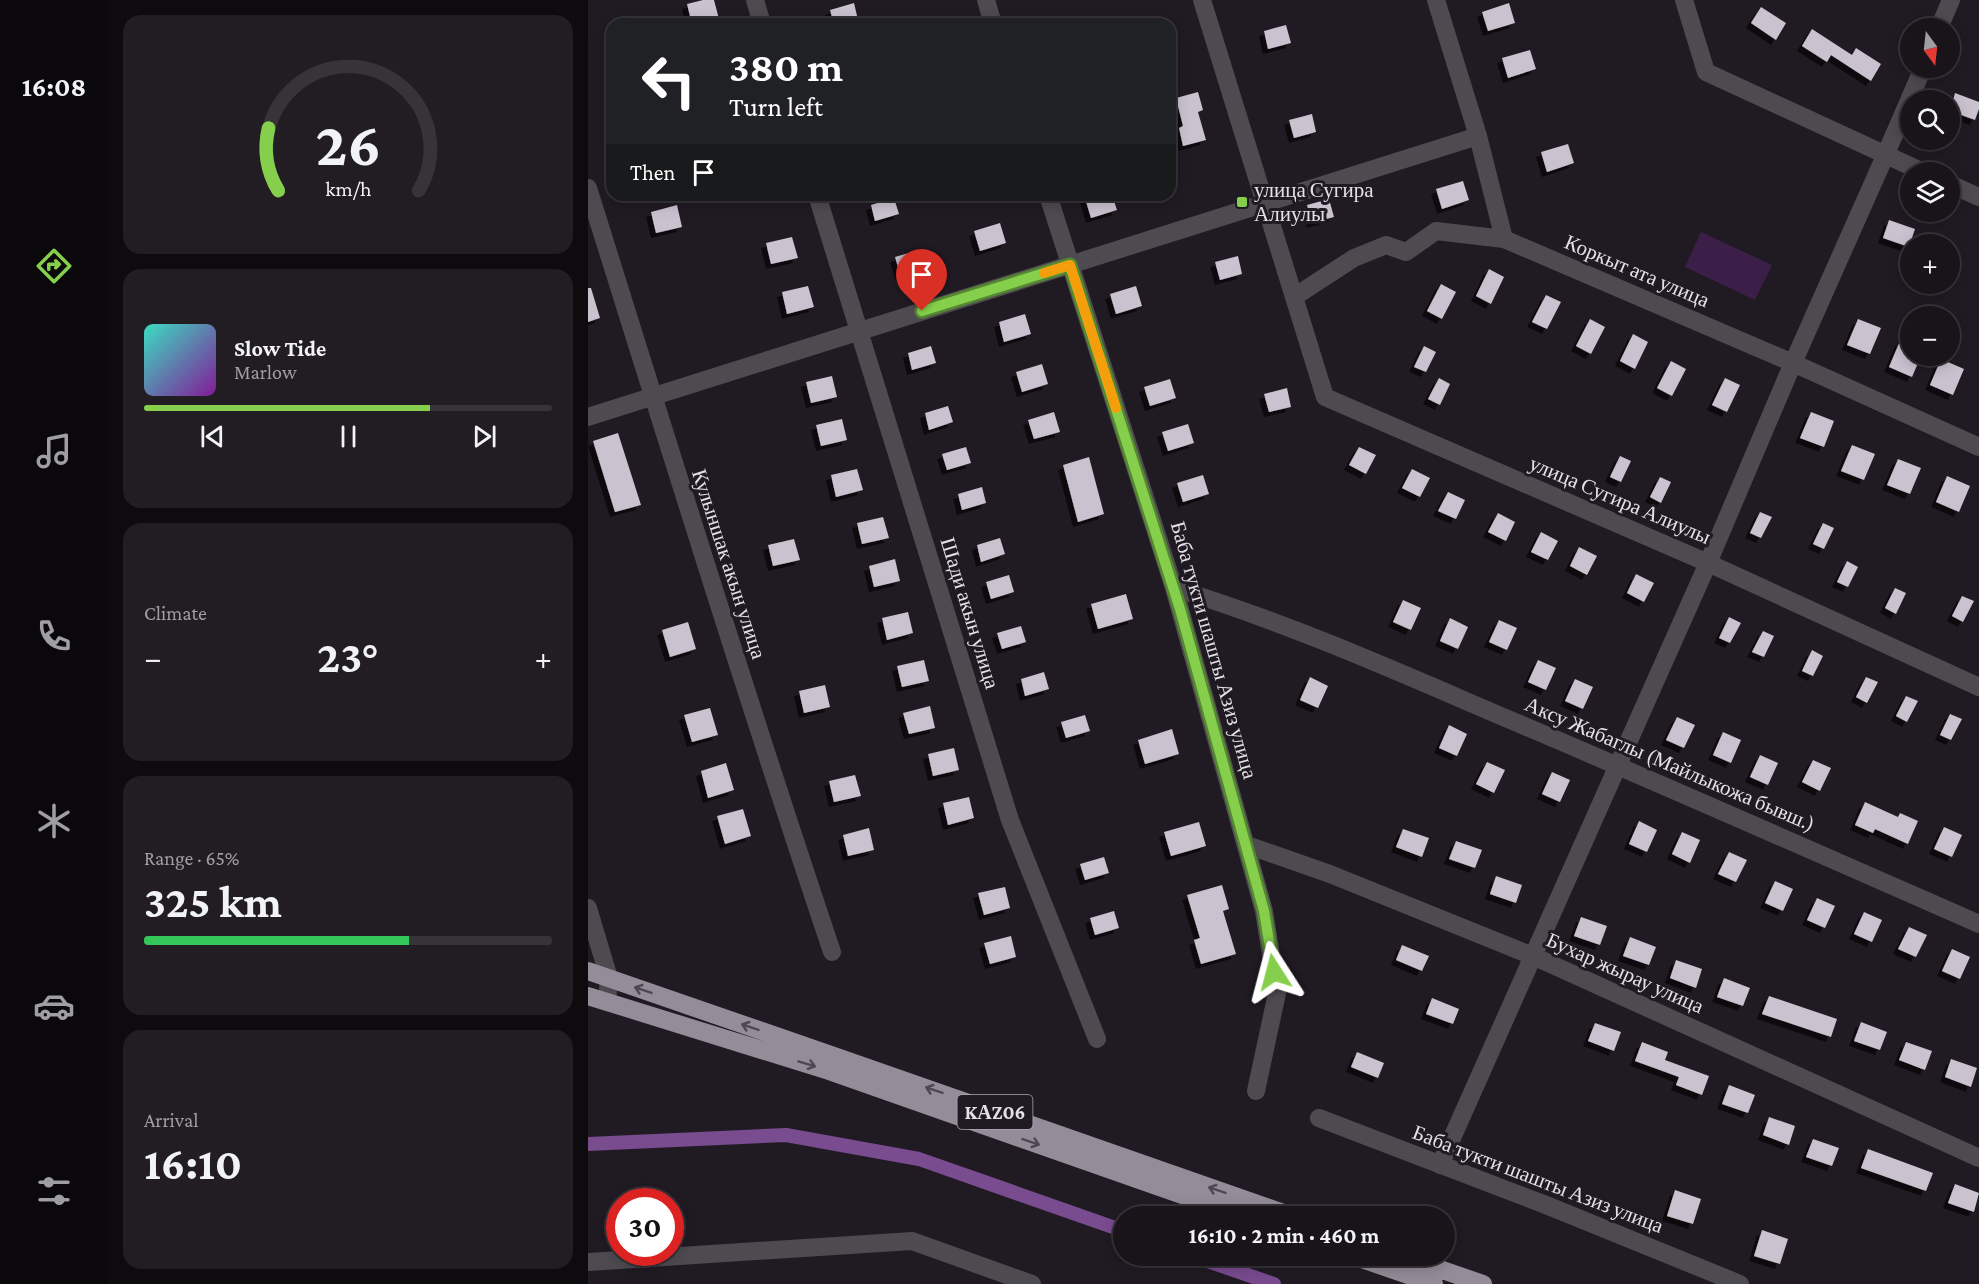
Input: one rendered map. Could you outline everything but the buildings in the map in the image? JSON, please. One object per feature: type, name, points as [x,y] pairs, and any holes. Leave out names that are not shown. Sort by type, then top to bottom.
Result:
[{"type":"highway","name":"KАZ06","points":[[588,971],[1263,1206]]},
{"type":"highway","name":"KАZ06","points":[[588,996],[829,1071],[1214,1206]]},
{"type":"highway","points":[[690,1029],[697,1009]]},
{"type":"highway","points":[[1382,1266],[1434,1284]]},
{"type":"highway","points":[[1431,1266],[1484,1284]]},
{"type":"street","points":[[755,0],[760,18]]},
{"type":"street","points":[[986,0],[991,18]]},
{"type":"street","name":"улица Сугира Алиулы","points":[[1202,0],[1325,397],[1708,563],[1979,687]]},
{"type":"street","points":[[1436,0],[1478,136],[1504,238]]},
{"type":"street","points":[[1684,0],[1706,72],[1900,162]]},
{"type":"street","points":[[1943,18],[1951,0]]},
{"type":"street","points":[[1440,1165],[1708,563],[1919,78]]},
{"type":"street","points":[[588,417],[1478,136]]},
{"type":"street","name":"Кулыншак акын улица","points":[[588,188],[782,805],[832,952]]},
{"type":"street","points":[[1960,188],[1979,197]]},
{"type":"street","name":"Шади акын улица","points":[[819,201],[1010,820],[1097,1039]]},
{"type":"street","name":"Баба тукти шашты Азиз улица","points":[[1050,201],[1174,588],[1264,911],[1277,993],[1256,1091]]},
{"type":"street","name":"Коркыт ата улица","points":[[1294,297],[1354,258],[1386,245],[1406,252],[1436,231],[1504,238],[1793,363],[1979,447]]},
{"type":"street","name":"Аксу Жабаглы (Майлыкожа бывш.)","points":[[1174,588],[1231,606],[1342,648],[1618,765],[1979,924]]},
{"type":"street","name":"Бухар жырау улица","points":[[1247,845],[1330,874],[1533,956],[1979,1158]]},
{"type":"street","points":[[588,908],[609,978],[607,1002]]},
{"type":"street","name":"Баба тукти шашты Азиз улица","points":[[1318,1118],[1546,1205],[1740,1284]]},
{"type":"street","points":[[588,1262],[912,1241],[1032,1284]]},
{"type":"shaded area","points":[[1701,232],[1772,265],[1755,300],[1685,267]]},
{"type":"waterway","points":[[588,1144],[786,1135],[919,1159],[1113,1227]]},
{"type":"waterway","points":[[1222,1266],[1274,1284]]},
{"type":"slow traffic","points":[[1044,273],[1070,265],[1116,408]]},
{"type":"place","name":"улица Сугира Алиулы","points":[[1242,202]]},
{"type":"route","points":[[922,311],[1070,265],[1174,588],[1247,845],[1264,911],[1274,972]]}]
